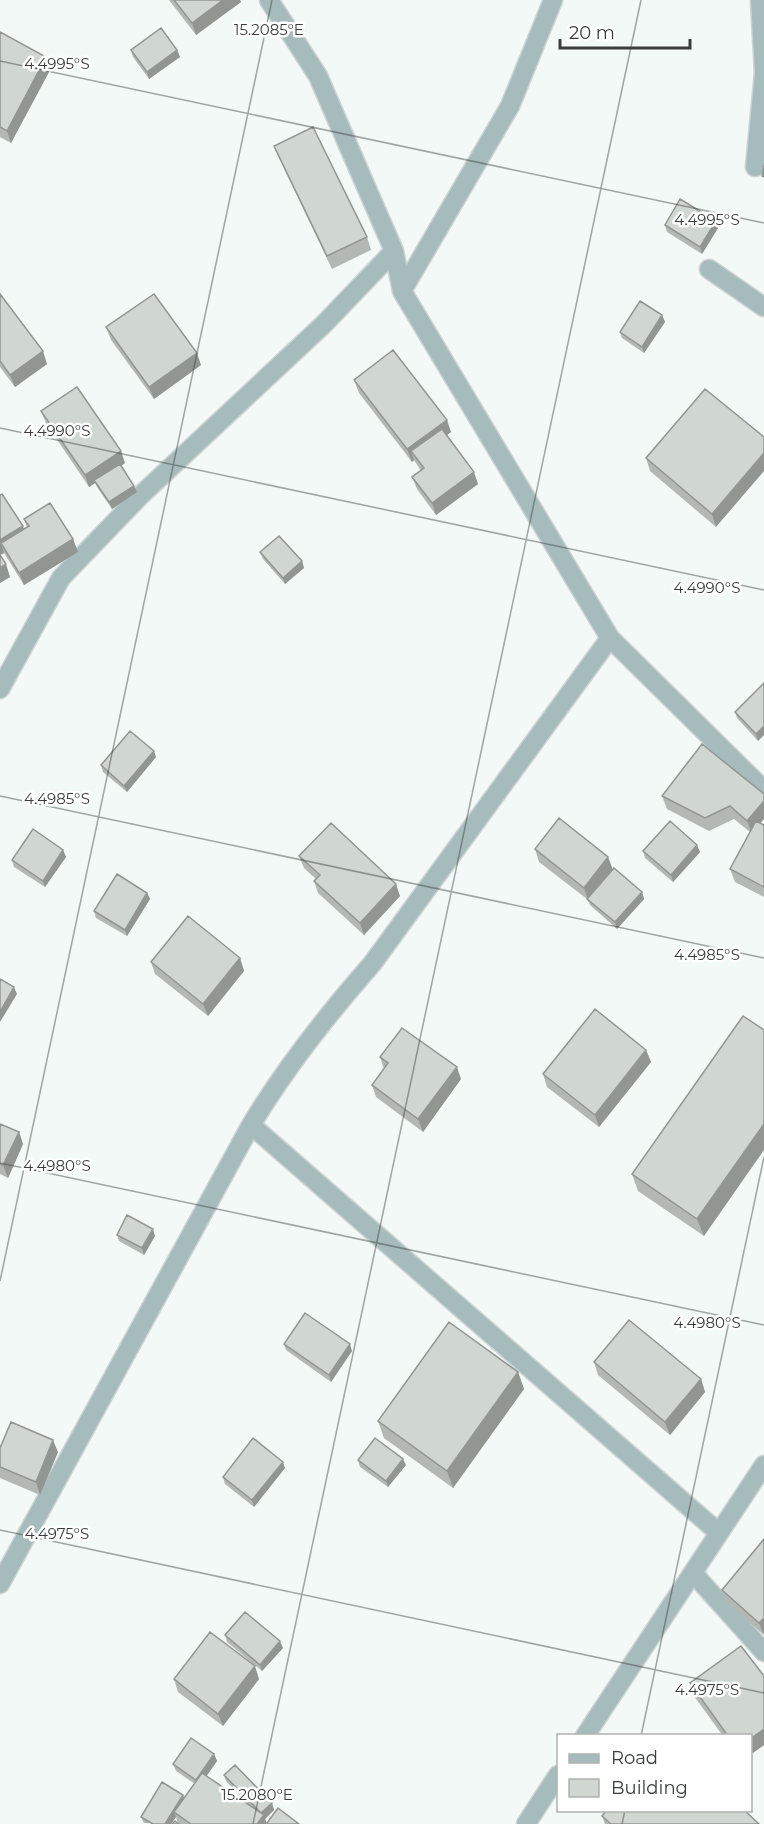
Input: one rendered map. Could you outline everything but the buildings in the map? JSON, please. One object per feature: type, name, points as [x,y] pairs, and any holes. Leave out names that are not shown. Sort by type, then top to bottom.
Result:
[{"type":"street","points":[[269,0],[318,76],[394,251],[402,291],[610,638],[764,790]]},
{"type":"street","points":[[402,291],[510,106],[553,0]]},
{"type":"street","points":[[755,168],[764,73],[760,0]]},
{"type":"street","points":[[0,689],[61,578],[141,495],[309,339],[394,251]]},
{"type":"street","points":[[709,269],[764,308]]},
{"type":"street","points":[[0,1584],[251,1125],[278,1081],[330,1011],[378,956],[610,638]]},
{"type":"street","points":[[251,1125],[719,1533]]},
{"type":"street","points":[[586,1734],[764,1465]]},
{"type":"street","points":[[693,1573],[764,1652]]},
{"type":"street","points":[[526,1824],[557,1777]]}]
